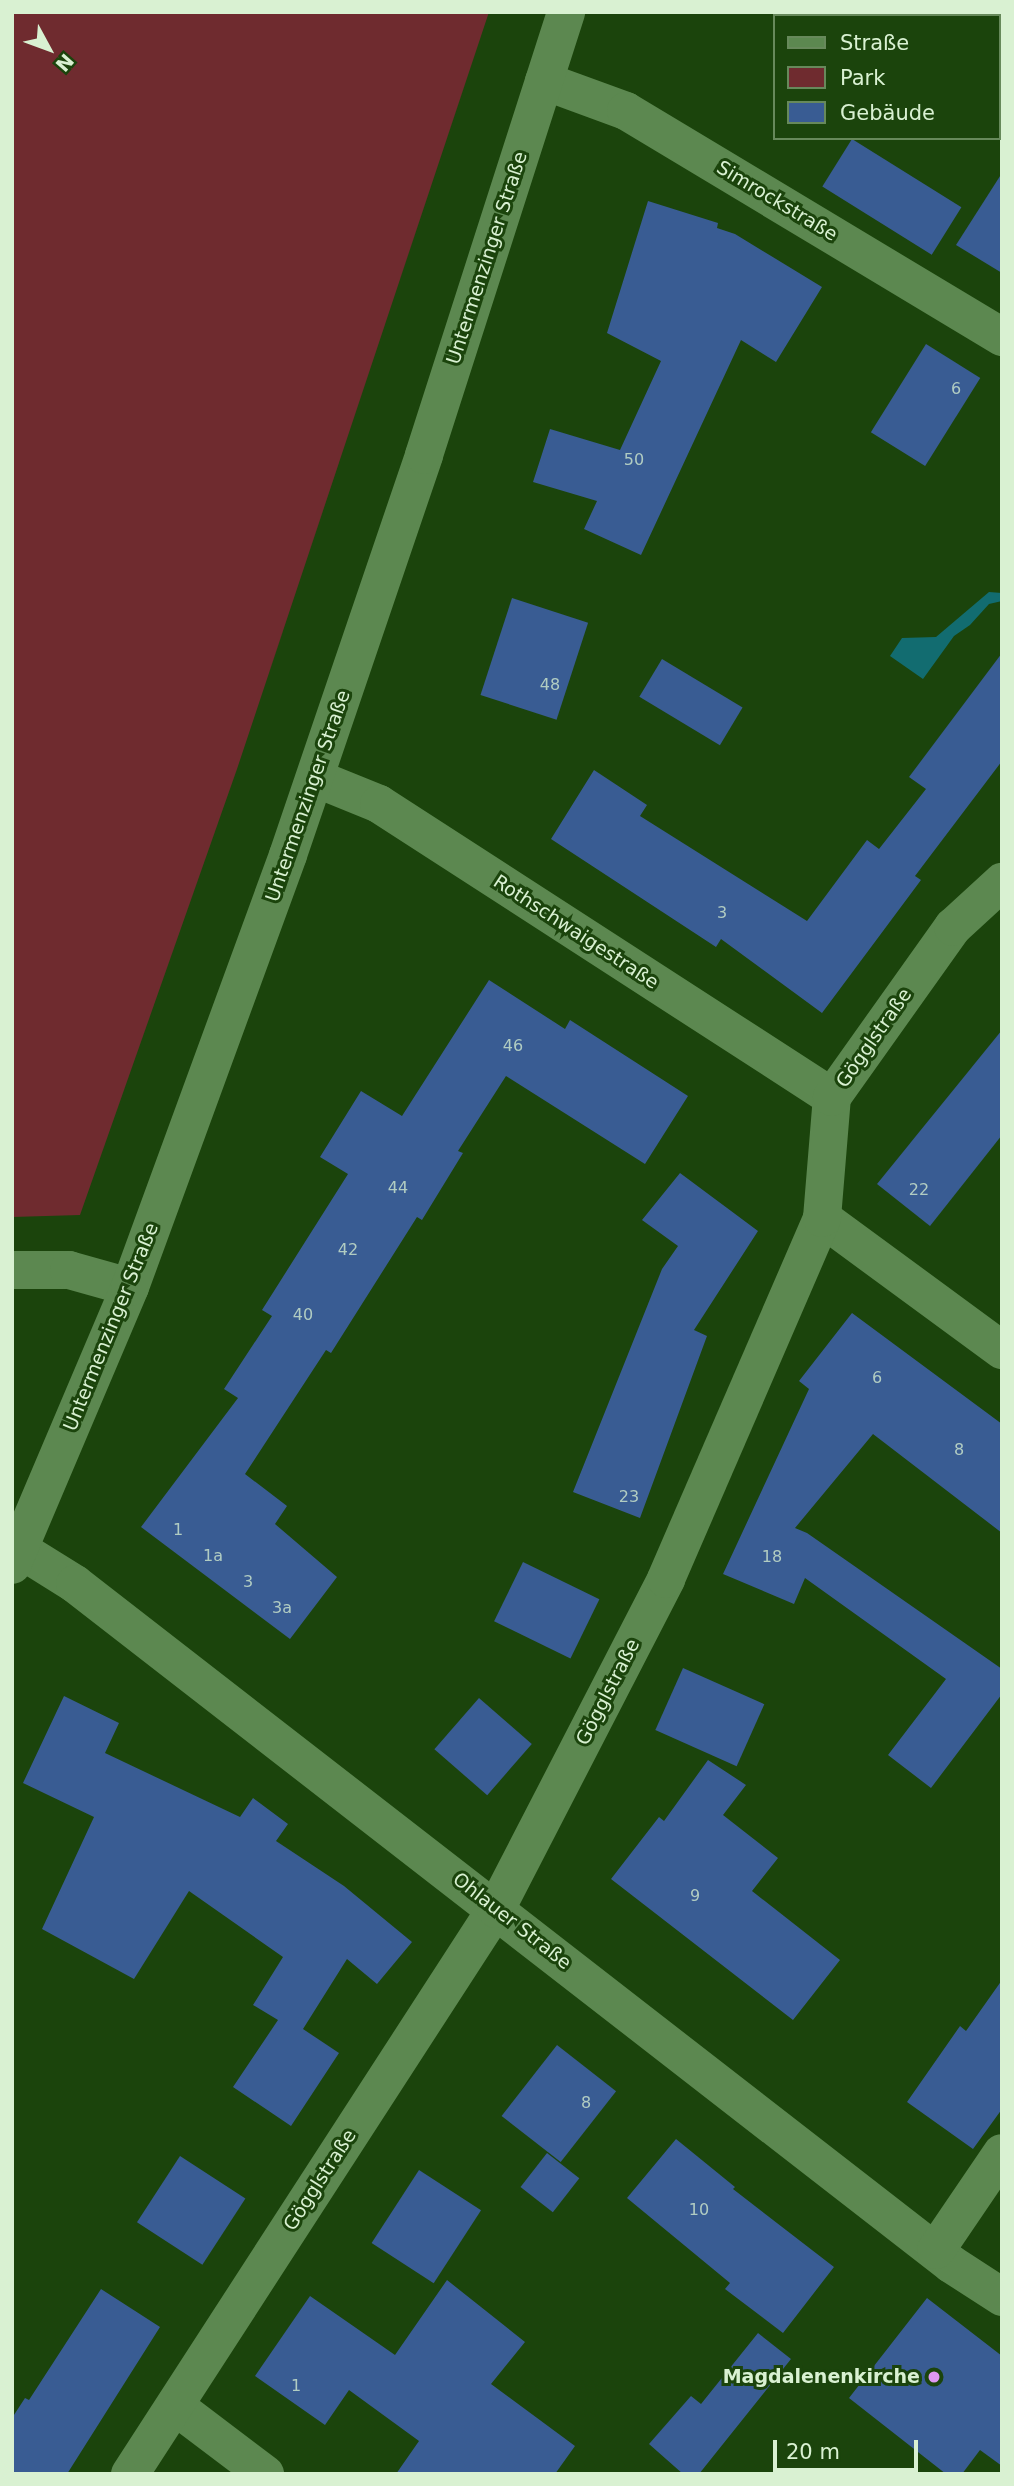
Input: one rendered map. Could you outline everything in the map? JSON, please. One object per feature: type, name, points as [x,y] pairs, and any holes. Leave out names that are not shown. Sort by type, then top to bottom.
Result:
[{"type":"street","name":"Untermenzinger Straße","points":[[16,1557],[130,1287],[315,778],[428,442],[566,12]]},
{"type":"street","name":"Simrockstraße","points":[[544,81],[626,111],[1002,337]]},
{"type":"street","name":"Rothschwaigestraße","points":[[315,778],[379,804],[832,1097]]},
{"type":"street","name":"Gögglstraße","points":[[130,2474],[496,1909],[666,1579],[822,1218],[832,1097],[953,927],[1002,882]]},
{"type":"street","points":[[822,1218],[1002,1350]]},
{"type":"street","points":[[12,1270],[69,1270],[130,1287]]},
{"type":"street","name":"Ohlauer Straße","points":[[16,1557],[75,1584],[951,2264],[1002,2297]]},
{"type":"street","points":[[936,2250],[1002,2152]]},
{"type":"street","points":[[174,2406],[265,2474]]},
{"type":"green space","points":[[12,12],[489,12],[237,769],[80,1215],[12,1217]]},
{"type":"water","points":[[989,592],[1002,593],[1002,601],[989,604],[970,625],[954,636],[923,679],[890,656],[902,638],[936,637]]},
{"type":"building","points":[[851,140],[961,207],[932,255],[822,186]]},
{"type":"building","points":[[1002,173],[1002,273],[956,245]]},
{"type":"building","points":[[648,201],[718,223],[717,228],[735,234],[822,287],[776,362],[741,340],[641,555],[584,529],[597,501],[533,482],[550,429],[620,450],[661,361],[607,333]]},
{"type":"building","points":[[926,344],[980,378],[925,466],[871,432]]},
{"type":"building","points":[[512,598],[588,623],[557,720],[480,695]]},
{"type":"building","points":[[1002,653],[1002,761],[915,876],[921,880],[822,1013],[721,939],[716,947],[551,839],[594,770],[647,805],[640,816],[807,921],[867,840],[879,849],[926,789],[909,777]]},
{"type":"building","points":[[662,659],[743,707],[720,745],[639,697]]},
{"type":"building","points":[[489,980],[565,1029],[570,1020],[688,1096],[645,1164],[506,1076],[458,1151],[463,1153],[422,1220],[417,1217],[331,1353],[326,1350],[245,1474],[287,1506],[275,1524],[337,1577],[290,1639],[141,1527],[238,1398],[224,1389],[272,1316],[262,1310],[348,1174],[320,1157],[361,1091],[402,1116]]},
{"type":"building","points":[[1002,1030],[1002,1135],[930,1226],[877,1184]]},
{"type":"building","points":[[680,1173],[758,1231],[694,1330],[707,1336],[640,1518],[573,1492],[662,1269],[678,1246],[642,1220]]},
{"type":"building","points":[[852,1313],[1002,1424],[1002,1533],[873,1434],[795,1528],[807,1533],[1002,1669],[1002,1694],[931,1788],[888,1755],[946,1679],[805,1578],[794,1604],[723,1574],[809,1389],[799,1381]]},
{"type":"building","points":[[523,1562],[599,1599],[570,1659],[494,1621]]},
{"type":"building","points":[[683,1668],[764,1704],[737,1766],[655,1730]]},
{"type":"building","points":[[64,1696],[119,1723],[105,1753],[240,1817],[253,1798],[288,1824],[276,1841],[344,1886],[412,1942],[377,1984],[347,1959],[303,2029],[339,2053],[291,2126],[233,2087],[278,2020],[253,2005],[283,1957],[189,1891],[134,1979],[42,1929],[94,1817],[23,1783]]},
{"type":"building","points":[[479,1698],[532,1744],[487,1795],[434,1749]]},
{"type":"building","points":[[708,1760],[746,1785],[723,1815],[778,1858],[752,1891],[840,1960],[793,2020],[611,1879],[659,1817],[664,1821]]},
{"type":"building","points":[[1002,1980],[1002,2109],[973,2149],[907,2102],[960,2026],[966,2031]]},
{"type":"building","points":[[557,2045],[616,2091],[561,2162],[502,2116]]},
{"type":"building","points":[[676,2139],[735,2187],[733,2189],[834,2267],[783,2333],[725,2289],[730,2283],[627,2198]]},
{"type":"building","points":[[547,2153],[579,2178],[553,2212],[521,2187]]},
{"type":"building","points":[[180,2156],[245,2198],[202,2265],[137,2222]]},
{"type":"building","points":[[419,2170],[481,2210],[434,2283],[372,2243]]},
{"type":"building","points":[[447,2280],[525,2342],[491,2384],[575,2446],[555,2474],[396,2474],[419,2441],[349,2390],[325,2425],[255,2376],[310,2296],[395,2355]]},
{"type":"building","points":[[101,2289],[160,2327],[67,2474],[12,2474],[12,2418],[25,2398],[29,2400]]},
{"type":"building","name":"Magdalenenkirche","points":[[927,2298],[1002,2356],[1002,2466],[980,2450],[962,2474],[946,2474],[849,2398]]},
{"type":"building","points":[[758,2333],[791,2359],[699,2474],[683,2474],[649,2444],[691,2396],[701,2404]]},
{"type":"place","name":"Magdalenenkirche","points":[[934,2377]]}]
